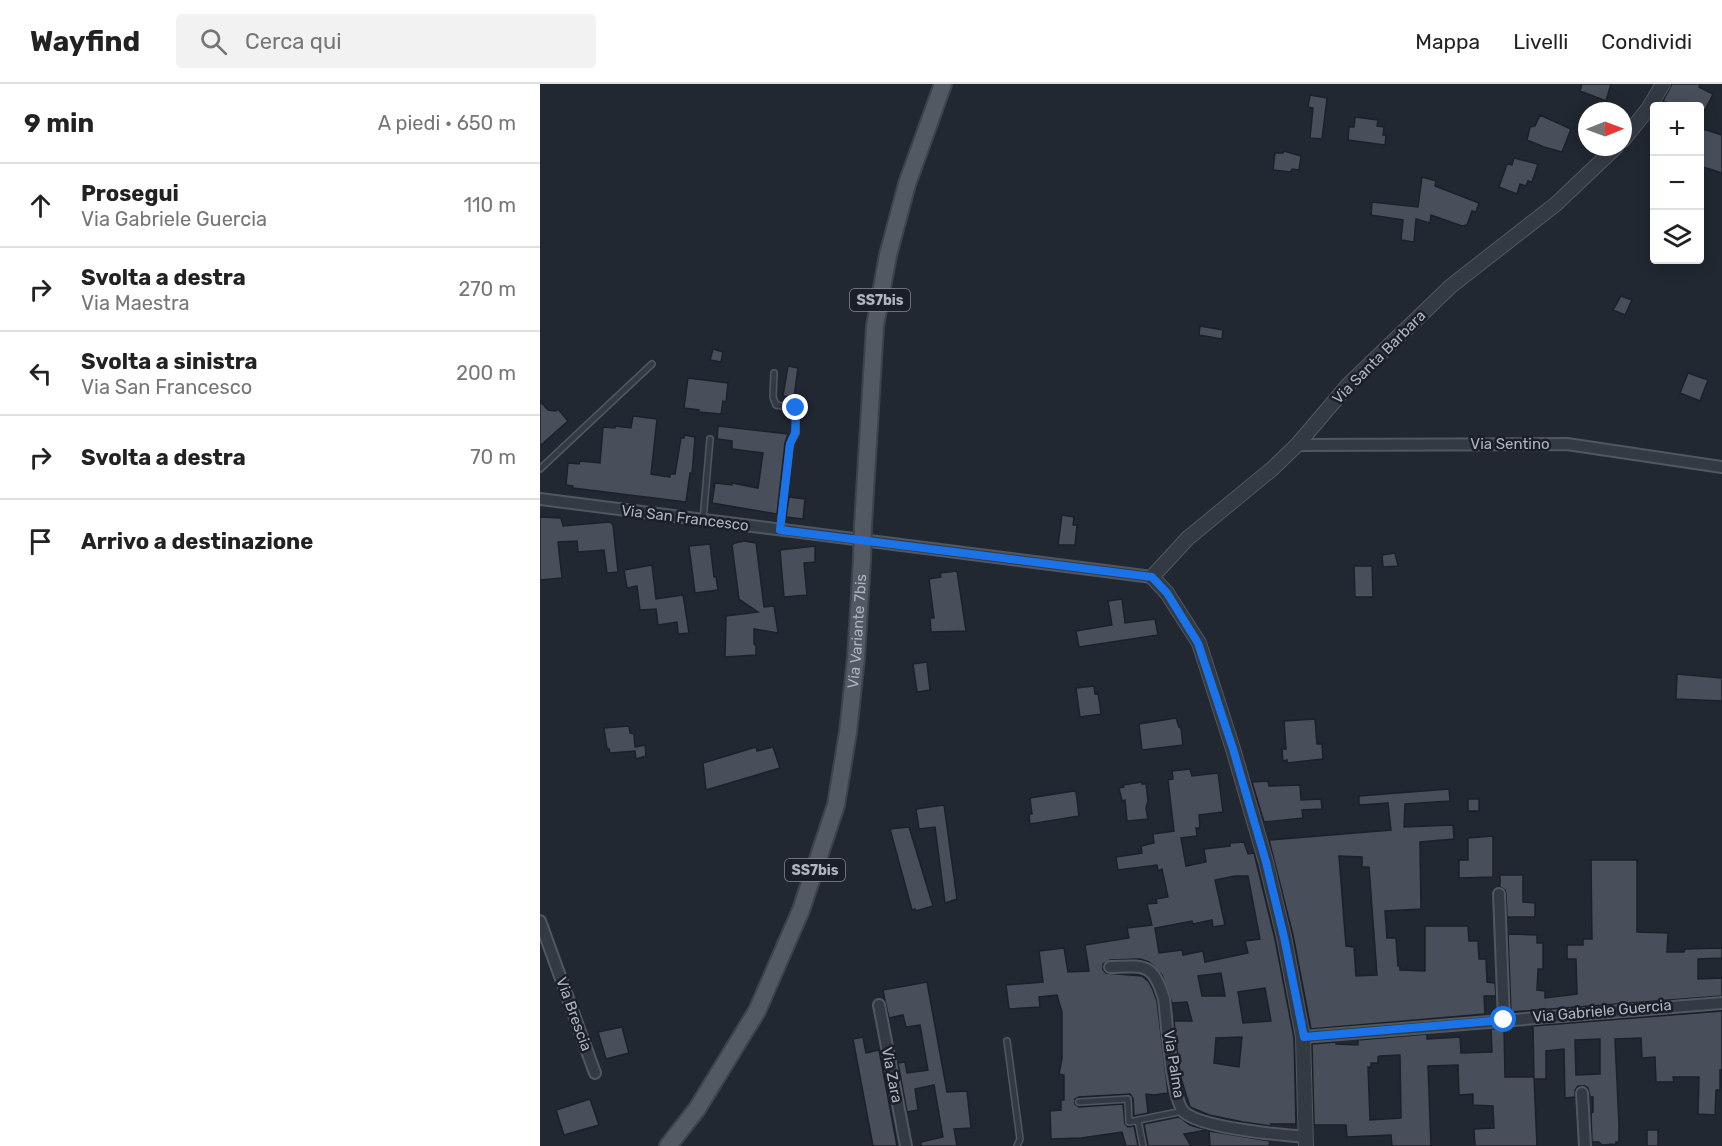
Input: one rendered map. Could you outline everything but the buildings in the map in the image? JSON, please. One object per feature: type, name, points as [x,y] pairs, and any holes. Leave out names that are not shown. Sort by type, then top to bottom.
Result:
[{"type":"main road","name":"Via Variante 7bis","points":[[668,1146],[697,1109],[757,1011],[801,910],[836,805],[848,732],[856,658],[875,326],[888,255],[907,184],[943,84]]},
{"type":"street","points":[[1632,129],[1648,109],[1663,84]]},
{"type":"street","name":"Via Santa Barbara","points":[[1152,577],[1188,538],[1272,469],[1297,445],[1349,384],[1451,286],[1556,204],[1607,156]]},
{"type":"street","name":"Via Sentino","points":[[1297,445],[1568,444],[1722,467]]},
{"type":"street","name":"Via San Francesco","points":[[540,499],[1152,577]]},
{"type":"street","points":[[1152,577],[1167,593],[1189,627],[1202,654],[1266,862],[1304,1037],[1306,1142]]},
{"type":"street","points":[[1499,894],[1504,1020]]},
{"type":"street","name":"Via Brescia","points":[[540,921],[595,1073]]},
{"type":"street","name":"Via Palma","points":[[1110,967],[1142,966],[1149,969],[1160,984],[1164,999],[1175,1090],[1183,1111],[1193,1117],[1218,1125],[1306,1142]]},
{"type":"street","name":"Via Gabriele Guercia","points":[[1304,1037],[1722,1003]]},
{"type":"street","name":"Via Zara","points":[[879,1005],[906,1146]]},
{"type":"street","points":[[1582,1093],[1585,1146]]},
{"type":"lane","points":[[540,469],[652,364]]},
{"type":"lane","points":[[774,373],[773,397],[776,405],[796,408],[795,433],[790,444],[780,530]]},
{"type":"lane","points":[[703,520],[710,439]]},
{"type":"lane","points":[[1007,1041],[1020,1139],[1017,1146]]},
{"type":"lane","points":[[1079,1102],[1128,1099],[1129,1122],[1183,1111]]},
{"type":"lane","points":[[1138,1120],[1143,1146]]},
{"type":"route","points":[[796,408],[795,433],[790,444],[780,530],[1152,577],[1167,593],[1198,643],[1233,749],[1266,862],[1304,1037],[1504,1020]]}]
